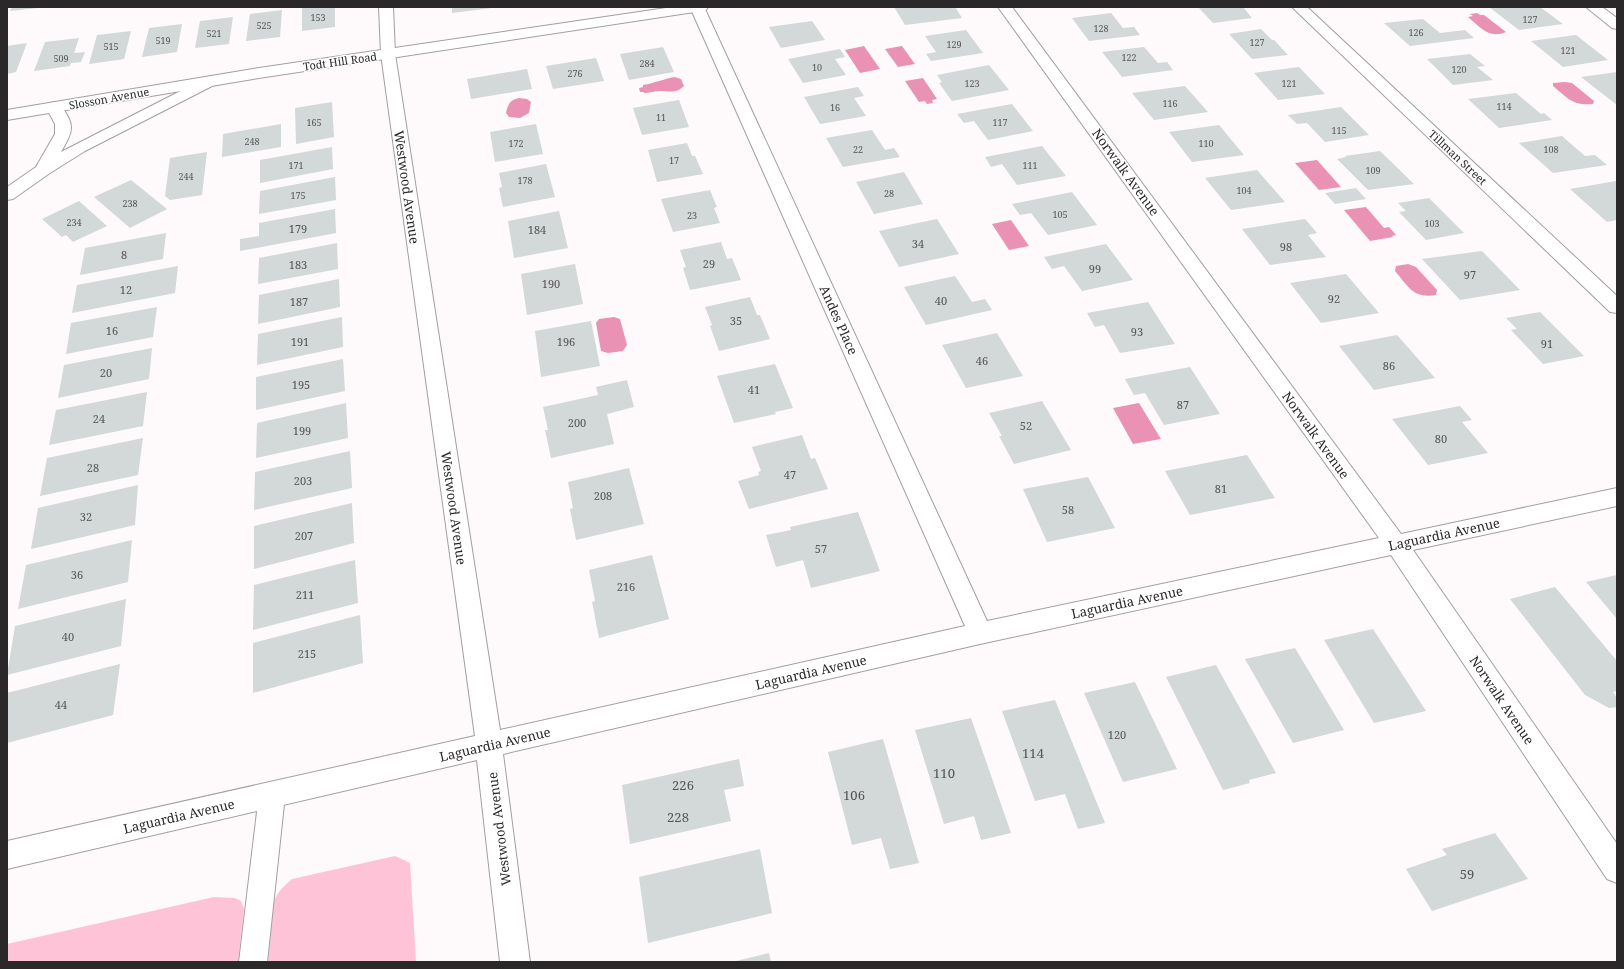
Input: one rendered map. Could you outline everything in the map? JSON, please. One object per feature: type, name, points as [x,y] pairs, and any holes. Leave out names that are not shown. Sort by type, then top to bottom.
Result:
[{"type":"street","name":"Westwood Avenue","points":[[386,7],[388,54],[489,746],[514,962]]},
{"type":"street","name":"Todt Hill Road","points":[[7,196],[44,169],[124,124],[211,81],[698,7]]},
{"type":"street","name":"Andes Place","points":[[698,7],[980,633]]},
{"type":"street","name":"Norwalk Avenue","points":[[1005,7],[1396,544],[1617,869]]},
{"type":"street","name":"Tillman Street","points":[[1298,7],[1617,307]]},
{"type":"street","points":[[1593,7],[1617,25]]},
{"type":"street","name":"Slosson Avenue","points":[[7,115],[211,81]]},
{"type":"street","points":[[44,169],[63,134],[63,124],[54,107]]},
{"type":"street","name":"Laguardia Avenue","points":[[7,855],[980,633],[1617,497]]},
{"type":"lane","points":[[253,962],[272,795]]},
{"type":"shaded area","points":[[1477,13],[1484,15],[1506,32],[1495,34],[1481,28],[1468,17],[1473,16],[1470,14]]},
{"type":"shaded area","points":[[864,46],[880,69],[860,73],[845,50]]},
{"type":"shaded area","points":[[902,46],[915,64],[898,67],[885,49]]},
{"type":"shaded area","points":[[675,77],[681,79],[684,86],[681,89],[673,92],[640,92],[639,88],[643,87],[643,85]]},
{"type":"shaded area","points":[[923,78],[937,99],[932,100],[933,103],[927,104],[925,101],[919,102],[905,81]]},
{"type":"shaded area","points":[[1553,83],[1572,83],[1594,101],[1593,104],[1580,104],[1575,102],[1553,86]]},
{"type":"shaded area","points":[[519,98],[527,99],[531,102],[529,113],[520,118],[509,117],[506,113],[511,101]]},
{"type":"shaded area","points":[[1317,160],[1341,187],[1319,190],[1295,163]]},
{"type":"shaded area","points":[[1366,207],[1384,228],[1389,227],[1396,235],[1392,236],[1393,237],[1370,241],[1344,210]]},
{"type":"shaded area","points":[[1011,220],[1029,246],[1009,250],[992,224]]},
{"type":"shaded area","points":[[1408,264],[1416,267],[1437,290],[1436,295],[1428,296],[1416,293],[1395,271],[1396,266]]},
{"type":"shaded area","points":[[614,317],[620,319],[627,345],[623,351],[608,353],[601,351],[596,323],[599,319]]},
{"type":"shaded area","points":[[1139,403],[1161,439],[1133,444],[1113,408]]},
{"type":"shaded area","points":[[395,856],[410,863],[416,962],[268,962],[274,901],[278,894],[292,879]]},
{"type":"shaded area","points":[[214,897],[235,898],[241,901],[244,909],[238,962],[7,962],[7,944]]},
{"type":"building","points":[[12,7],[38,7],[38,8],[10,11]]},
{"type":"building","points":[[302,7],[335,7],[335,27],[302,31]]},
{"type":"building","points":[[452,7],[492,7],[492,8],[452,13]]},
{"type":"building","points":[[894,7],[955,7],[962,18],[905,25]]},
{"type":"building","points":[[1198,7],[1243,7],[1252,18],[1213,23]]},
{"type":"building","points":[[1489,7],[1540,7],[1563,24],[1519,30]]},
{"type":"building","points":[[282,10],[280,37],[246,41],[250,14]]},
{"type":"building","points":[[1111,13],[1123,28],[1134,27],[1140,35],[1089,41],[1072,18]]},
{"type":"building","points":[[233,17],[229,44],[195,48],[200,21]]},
{"type":"building","points":[[1423,19],[1440,33],[1465,30],[1474,38],[1410,46],[1384,23]]},
{"type":"building","points":[[812,21],[825,40],[781,48],[769,27]]},
{"type":"building","points":[[182,24],[177,52],[142,57],[149,28]]},
{"type":"building","points":[[1261,29],[1288,55],[1252,59],[1229,34]]},
{"type":"building","points":[[966,30],[983,53],[931,61],[926,54],[936,52],[925,36]]},
{"type":"building","points":[[131,31],[124,59],[89,64],[97,35]]},
{"type":"building","points":[[1576,35],[1608,60],[1563,67],[1531,41]]},
{"type":"building","points":[[79,38],[74,53],[85,52],[81,62],[71,63],[70,66],[34,71],[45,42]]},
{"type":"building","points":[[27,43],[16,72],[7,74],[7,46]]},
{"type":"building","points":[[663,47],[674,72],[629,80],[620,54]]},
{"type":"building","points":[[1144,47],[1158,63],[1167,62],[1173,70],[1122,77],[1102,52]]},
{"type":"building","points":[[840,49],[845,57],[835,59],[846,75],[803,83],[788,59]]},
{"type":"building","points":[[1470,54],[1485,66],[1477,67],[1493,80],[1453,85],[1427,59]]},
{"type":"building","points":[[596,58],[604,81],[553,89],[546,66]]},
{"type":"building","points":[[989,65],[1009,90],[952,101],[939,83],[942,82],[937,75]]},
{"type":"building","points":[[1299,67],[1325,94],[1278,100],[1254,73]]},
{"type":"building","points":[[527,69],[532,89],[471,99],[467,79]]},
{"type":"building","points":[[1617,72],[1617,105],[1581,77]]},
{"type":"building","points":[[1185,86],[1208,112],[1154,120],[1132,93]]},
{"type":"building","points":[[858,87],[864,96],[854,98],[866,116],[820,124],[804,97]]},
{"type":"building","points":[[1516,93],[1541,114],[1544,113],[1552,120],[1499,128],[1468,99]]},
{"type":"building","points":[[679,100],[689,127],[642,135],[633,108]]},
{"type":"building","points":[[332,102],[334,137],[296,144],[295,108]]},
{"type":"building","points":[[1012,104],[1033,131],[988,140],[974,121],[964,123],[957,114]]},
{"type":"building","points":[[1341,107],[1369,135],[1325,142],[1307,123],[1297,124],[1288,115]]},
{"type":"building","points":[[281,124],[281,147],[222,157],[223,134]]},
{"type":"building","points":[[536,124],[543,154],[495,162],[490,132]]},
{"type":"building","points":[[1219,125],[1244,155],[1192,162],[1169,132]]},
{"type":"building","points":[[872,130],[885,150],[894,148],[900,157],[843,167],[826,138]]},
{"type":"building","points":[[1562,136],[1585,156],[1595,155],[1607,165],[1553,173],[1519,143]]},
{"type":"building","points":[[687,143],[692,156],[695,156],[703,174],[657,182],[648,150]]},
{"type":"building","points":[[1042,146],[1066,176],[1017,185],[1002,164],[991,167],[985,157]]},
{"type":"building","points":[[332,147],[333,169],[260,183],[260,160]]},
{"type":"building","points":[[1380,151],[1414,184],[1368,190],[1337,159],[1346,157],[1345,156]]},
{"type":"building","points":[[207,152],[202,195],[170,200],[165,196],[170,158]]},
{"type":"building","points":[[546,164],[555,197],[503,207],[499,188],[502,187],[499,173]]},
{"type":"building","points":[[1257,170],[1285,202],[1231,210],[1205,178]]},
{"type":"building","points":[[904,172],[923,204],[874,214],[856,182]]},
{"type":"building","points":[[335,177],[336,200],[259,214],[260,191]]},
{"type":"building","points":[[131,180],[167,209],[130,228],[94,197]]},
{"type":"building","points":[[1616,181],[1617,220],[1607,222],[1570,189]]},
{"type":"building","points":[[1356,188],[1366,199],[1335,204],[1325,193]]},
{"type":"building","points":[[710,190],[717,207],[714,208],[720,223],[673,232],[661,199]]},
{"type":"building","points":[[1072,192],[1097,225],[1048,235],[1031,213],[1020,215],[1012,204]]},
{"type":"building","points":[[1429,198],[1464,233],[1426,240],[1399,212],[1406,211],[1398,203]]},
{"type":"building","points":[[79,201],[107,226],[73,242],[66,235],[62,237],[42,219]]},
{"type":"building","points":[[335,209],[336,233],[240,251],[240,239],[259,236],[259,223]]},
{"type":"building","points":[[559,211],[568,248],[514,258],[508,221]]},
{"type":"building","points":[[937,219],[959,254],[899,267],[879,231]]},
{"type":"building","points":[[1305,219],[1317,233],[1308,235],[1326,257],[1270,265],[1242,229]]},
{"type":"building","points":[[166,233],[163,259],[80,275],[85,248]]},
{"type":"building","points":[[721,242],[727,259],[732,258],[741,280],[690,290],[683,268],[686,267],[680,250]]},
{"type":"building","points":[[337,243],[338,269],[258,284],[259,258]]},
{"type":"building","points":[[1106,244],[1133,280],[1082,291],[1064,266],[1052,269],[1044,257]]},
{"type":"building","points":[[1482,251],[1520,290],[1460,300],[1422,259]]},
{"type":"building","points":[[575,264],[583,304],[527,315],[521,274]]},
{"type":"building","points":[[178,266],[175,293],[72,313],[77,285]]},
{"type":"building","points":[[1346,274],[1379,313],[1321,323],[1290,283]]},
{"type":"building","points":[[955,276],[972,302],[985,299],[992,310],[926,325],[904,287]]},
{"type":"building","points":[[339,279],[340,307],[258,324],[259,295]]},
{"type":"building","points":[[750,297],[757,315],[760,315],[770,339],[719,351],[710,326],[712,325],[705,307]]},
{"type":"building","points":[[1148,302],[1175,344],[1120,353],[1104,325],[1095,327],[1087,313]]},
{"type":"building","points":[[157,307],[153,337],[66,354],[71,323]]},
{"type":"building","points":[[1540,312],[1584,356],[1543,364],[1511,330],[1517,329],[1506,318]]},
{"type":"building","points":[[342,317],[343,347],[257,365],[258,334]]},
{"type":"building","points":[[591,321],[600,366],[541,377],[535,331]]},
{"type":"building","points":[[997,333],[1023,376],[966,388],[942,345]]},
{"type":"building","points":[[1397,335],[1435,378],[1374,390],[1339,346]]},
{"type":"building","points":[[152,348],[149,379],[58,398],[64,365]]},
{"type":"building","points":[[343,359],[345,391],[256,410],[256,377]]},
{"type":"building","points":[[775,364],[793,408],[775,412],[776,414],[734,423],[717,376]]},
{"type":"building","points":[[1190,367],[1220,414],[1164,425],[1145,393],[1134,395],[1125,379]]},
{"type":"building","points":[[627,380],[634,407],[607,414],[614,444],[551,458],[545,430],[548,430],[543,407],[598,395],[596,387]]},
{"type":"building","points":[[147,392],[143,426],[49,445],[56,410]]},
{"type":"building","points":[[1042,401],[1071,450],[1014,464],[999,436],[1002,436],[989,413]]},
{"type":"building","points":[[346,403],[348,438],[256,458],[257,423]]},
{"type":"building","points":[[1460,406],[1472,420],[1462,422],[1488,453],[1428,465],[1392,419]]},
{"type":"building","points":[[802,435],[811,459],[815,458],[828,489],[749,509],[738,481],[759,475],[758,472],[761,471],[752,447]]},
{"type":"building","points":[[143,438],[138,475],[40,496],[47,458]]},
{"type":"building","points":[[350,451],[352,488],[254,510],[255,472]]},
{"type":"building","points":[[1247,455],[1275,498],[1190,515],[1165,471]]},
{"type":"building","points":[[629,468],[644,524],[576,540],[570,509],[573,508],[568,482]]},
{"type":"building","points":[[1088,477],[1115,528],[1047,542],[1023,489]]},
{"type":"building","points":[[138,485],[135,525],[31,549],[38,508]]},
{"type":"building","points":[[352,503],[354,543],[254,569],[254,526]]},
{"type":"building","points":[[858,512],[880,571],[811,588],[803,560],[776,567],[766,535],[791,530],[790,527]]},
{"type":"building","points":[[132,540],[128,582],[18,609],[26,565]]},
{"type":"building","points":[[652,555],[669,619],[599,638],[592,602],[595,601],[589,570]]},
{"type":"building","points":[[355,560],[358,603],[253,630],[254,585]]},
{"type":"building","points":[[1617,575],[1617,619],[1586,582]]},
{"type":"building","points":[[1555,587],[1617,661],[1617,691],[1613,692],[1617,698],[1617,707],[1609,708],[1585,695],[1510,599]]},
{"type":"building","points":[[126,599],[121,646],[7,675],[15,626]]},
{"type":"building","points":[[360,615],[363,663],[253,693],[253,643]]},
{"type":"building","points":[[1373,629],[1426,711],[1374,723],[1324,640]]},
{"type":"building","points":[[1295,648],[1344,730],[1293,743],[1245,659]]},
{"type":"building","points":[[120,664],[113,715],[7,743],[7,693]]},
{"type":"building","points":[[1216,665],[1276,773],[1249,780],[1250,783],[1223,790],[1166,677]]},
{"type":"building","points":[[1135,682],[1177,769],[1123,782],[1084,693]]},
{"type":"building","points":[[1055,700],[1105,823],[1078,829],[1065,794],[1035,801],[1002,711]]},
{"type":"building","points":[[971,718],[1011,833],[981,840],[974,816],[944,824],[915,730]]},
{"type":"building","points":[[883,739],[919,863],[890,869],[881,838],[852,845],[828,752]]},
{"type":"building","points":[[739,759],[744,786],[724,790],[731,821],[630,844],[622,785]]},
{"type":"building","points":[[1495,833],[1528,879],[1432,911],[1406,869],[1447,855],[1442,849]]},
{"type":"building","points":[[760,849],[772,913],[648,943],[639,877]]},
{"type":"building","points":[[769,953],[771,962],[736,962],[736,961]]}]
